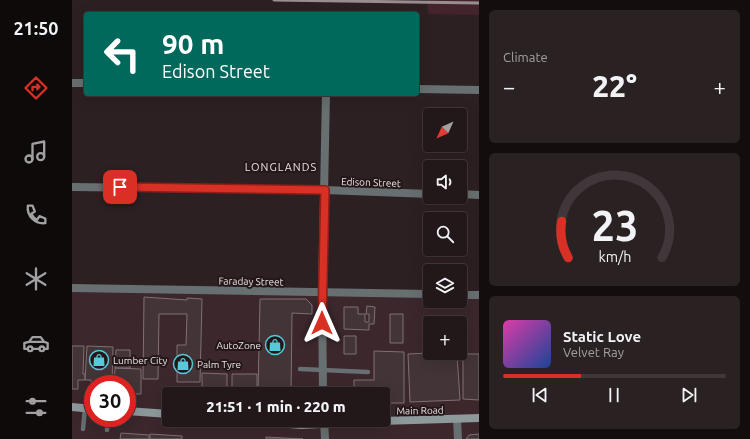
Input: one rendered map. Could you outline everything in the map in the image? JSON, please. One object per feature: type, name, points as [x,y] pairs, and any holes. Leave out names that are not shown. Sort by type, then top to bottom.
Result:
[{"type":"main road","points":[[72,407],[84,408]]},
{"type":"main road","points":[[136,412],[162,414]]},
{"type":"main road","name":"Main Road","points":[[390,421],[479,418]]},
{"type":"street","points":[[72,83],[84,83]]},
{"type":"street","points":[[419,89],[479,90]]},
{"type":"street","points":[[323,387],[322,292],[326,96]]},
{"type":"street","name":"Edison Street","points":[[72,187],[325,190],[423,194]]},
{"type":"street","points":[[467,194],[479,195]]},
{"type":"street","name":"Faraday Street","points":[[72,288],[423,294]]},
{"type":"street","points":[[467,295],[479,295]]},
{"type":"street","points":[[457,419],[458,439]]},
{"type":"street","points":[[324,427],[325,439]]},
{"type":"lane","points":[[300,370],[368,372]]},
{"type":"shaded area","points":[[427,0],[479,0],[479,15],[428,14]]},
{"type":"shaded area","points":[[95,11],[150,11],[150,12]]},
{"type":"shaded area","points":[[72,288],[423,294],[423,308],[467,308],[467,294],[479,294],[479,439],[72,439]]},
{"type":"building","points":[[144,297],[187,300],[187,298],[202,299],[200,382],[177,382],[177,345],[186,345],[187,314],[159,314],[158,379],[143,379]]},
{"type":"building","name":"AutoZone","points":[[260,299],[306,299],[312,305],[312,314],[292,313],[291,387],[258,387]]},
{"type":"building","points":[[367,306],[375,307],[374,324],[369,324],[369,330],[344,329],[344,307],[358,307],[358,314],[365,314],[365,322],[369,322],[369,314],[366,314]]},
{"type":"building","points":[[390,314],[403,314],[403,343],[390,343]]},
{"type":"building","points":[[344,336],[356,336],[356,354],[344,354]]},
{"type":"building","points":[[72,346],[84,346],[84,380],[78,380],[78,389],[72,389]]},
{"type":"building","name":"Lumber City","points":[[87,346],[113,347],[112,375],[85,375]]},
{"type":"building","points":[[116,350],[130,350],[130,368],[115,368]]},
{"type":"building","points":[[374,351],[404,352],[404,403],[390,403],[390,387],[354,387],[354,380],[374,380]]},
{"type":"building","points":[[423,353],[423,360],[457,360],[460,400],[410,402],[408,354]]},
{"type":"building","points":[[467,354],[479,354],[479,400],[463,399],[463,360],[467,360]]},
{"type":"building","points":[[115,368],[141,369],[141,394],[136,394],[136,375],[115,375]]},
{"type":"building","points":[[202,373],[227,374],[227,387],[202,387]]},
{"type":"building","points":[[232,374],[257,374],[257,387],[232,387]]},
{"type":"building","points":[[121,433],[149,435],[149,439],[120,439]]},
{"type":"building","points":[[150,434],[182,436],[182,439],[150,439]]},
{"type":"building","points":[[479,434],[479,439],[466,439],[469,435]]},
{"type":"building","points":[[266,437],[303,439],[266,439]]},
{"type":"railway","points":[[274,0],[479,3]]},
{"type":"place","name":"AutoZone","points":[[275,345]]},
{"type":"place","name":"Lumber City","points":[[99,360]]},
{"type":"place","name":"Palm Tyre","points":[[183,364]]},
{"type":"district","name":"LONGLANDS","points":[[281,167]]},
{"type":"route","points":[[120,187],[325,190],[322,323]]}]
